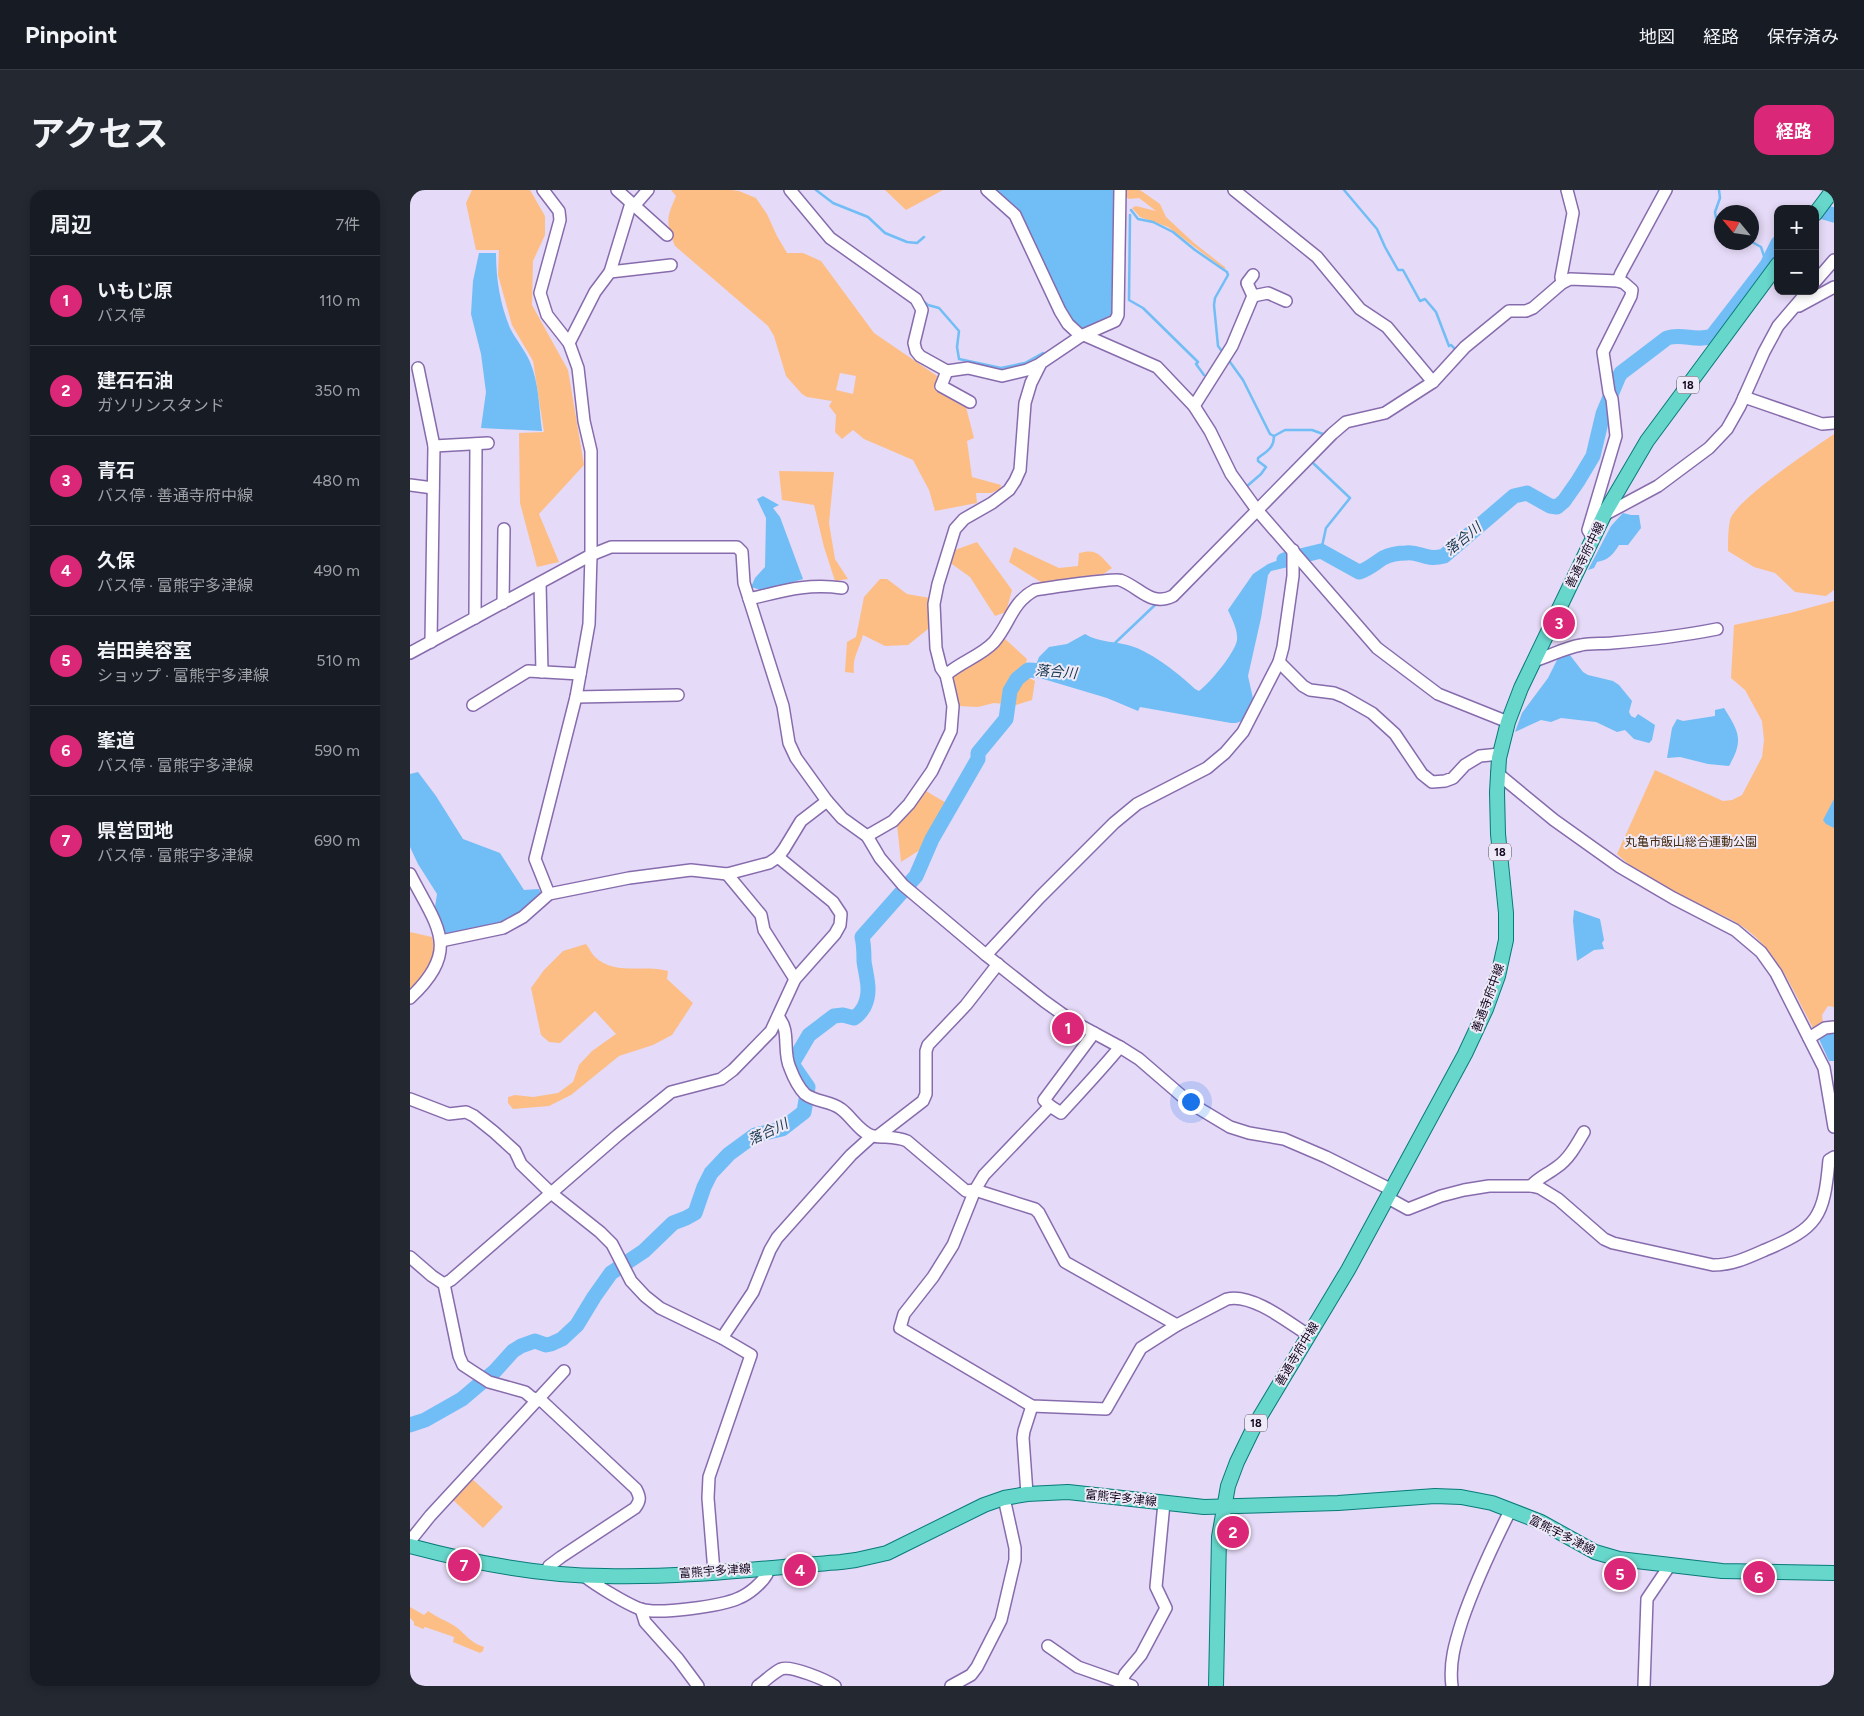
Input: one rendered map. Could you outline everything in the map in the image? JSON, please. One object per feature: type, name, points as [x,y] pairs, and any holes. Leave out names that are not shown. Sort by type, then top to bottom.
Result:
[{"type":"main road","points":[[1819,209],[1833,190]]},
{"type":"main road","name":"善通寺府中線","points":[[1216,1686],[1218,1549],[1228,1486],[1244,1445],[1348,1270],[1473,1040],[1486,1010],[1503,957],[1506,940],[1506,912],[1498,834],[1498,773],[1500,754],[1512,707],[1593,538],[1604,511],[1647,441],[1774,269]]},
{"type":"main road","name":"富熊宇多津線","points":[[410,1546],[464,1560],[506,1568],[584,1576],[648,1576],[841,1562],[879,1555],[914,1540],[984,1505],[1004,1498],[1027,1494],[1068,1492],[1204,1507],[1338,1503],[1435,1496],[1461,1497],[1492,1503],[1541,1522],[1578,1544],[1606,1556],[1722,1571],[1834,1573]]},
{"type":"street","points":[[543,190],[559,211],[560,220],[540,293],[547,314],[569,343],[578,368],[584,422],[591,451],[589,624],[576,696],[535,859],[548,894]]},
{"type":"street","points":[[617,190],[667,236]]},
{"type":"street","points":[[569,343],[579,327],[595,292],[610,272],[632,204],[648,190]]},
{"type":"street","points":[[790,190],[830,238],[916,299],[922,310],[914,343],[920,356],[948,372],[968,368],[1002,376],[1027,370],[1082,336],[1115,321],[1118,314],[1120,190]]},
{"type":"street","points":[[987,190],[1015,215],[1068,324],[1082,336],[1157,367],[1194,406],[1210,431],[1231,474],[1295,558],[1377,648],[1438,694],[1508,722]]},
{"type":"street","points":[[1234,190],[1317,257],[1360,309],[1387,327],[1433,382]]},
{"type":"street","points":[[1562,283],[1561,277],[1574,213],[1567,190]]},
{"type":"street","points":[[1618,281],[1666,190]]},
{"type":"street","points":[[1819,277],[1834,260]]},
{"type":"street","points":[[610,272],[671,265]]},
{"type":"street","points":[[1194,406],[1232,346],[1253,296],[1247,284],[1253,275]]},
{"type":"street","points":[[946,675],[954,667],[982,652],[993,643],[1020,602],[1025,596],[1035,590],[1119,578],[1157,600],[1166,600],[1173,596],[1346,422],[1384,413],[1433,382],[1465,347],[1509,311],[1526,311],[1533,308],[1562,283],[1570,279],[1618,281],[1624,283],[1632,290],[1631,296],[1603,352],[1616,436],[1588,530],[1593,538]]},
{"type":"street","points":[[1793,309],[1834,287]]},
{"type":"street","points":[[1253,296],[1268,293],[1286,301]]},
{"type":"street","points":[[1604,511],[1658,486],[1709,448],[1727,429],[1778,326],[1805,295]]},
{"type":"street","points":[[868,836],[893,821],[902,813],[932,771],[951,730],[952,706],[946,675],[941,668],[936,648],[934,604],[938,584],[955,529],[964,519],[992,503],[1009,490],[1015,481],[1020,470],[1025,403],[1031,383],[1041,363]]},
{"type":"street","points":[[418,368],[434,446],[431,642]]},
{"type":"street","points":[[948,372],[941,386],[970,402]]},
{"type":"street","points":[[410,386],[422,387]]},
{"type":"street","points":[[1744,397],[1822,424],[1834,423]]},
{"type":"street","points":[[434,446],[488,443]]},
{"type":"street","points":[[476,444],[476,618]]},
{"type":"street","points":[[410,485],[432,488]]},
{"type":"street","points":[[503,603],[504,529]]},
{"type":"street","points":[[410,653],[611,547],[737,548],[742,552],[744,583],[783,706],[789,743],[796,758],[827,802],[842,818],[868,836],[880,858],[903,885],[986,955],[1065,1016],[1139,1059],[1190,1104],[1230,1127],[1249,1133],[1284,1139],[1326,1157],[1390,1194],[1408,1209],[1441,1196],[1464,1190],[1489,1186],[1531,1186],[1540,1188],[1558,1199],[1604,1238],[1613,1243],[1713,1265],[1725,1265],[1736,1262],[1791,1239],[1804,1230],[1816,1217],[1824,1202],[1829,1160],[1834,1157]]},
{"type":"street","points":[[986,955],[1040,897],[1137,804],[1208,768],[1225,753],[1243,732],[1279,662],[1284,647],[1295,558]]},
{"type":"street","points":[[540,583],[542,672]]},
{"type":"street","points":[[749,599],[804,586],[824,585],[842,588]]},
{"type":"street","points":[[1534,662],[1557,651],[1583,644],[1612,643],[1693,634],[1716,629]]},
{"type":"street","points":[[1279,662],[1303,686],[1310,690],[1334,693],[1372,712],[1395,734],[1422,774],[1432,782],[1446,781],[1452,778],[1464,765],[1480,756],[1500,754]]},
{"type":"street","points":[[473,704],[528,671],[580,674]]},
{"type":"street","points":[[576,696],[678,695]]},
{"type":"street","points":[[1498,773],[1554,820],[1620,867],[1679,902],[1735,930],[1761,952],[1776,973],[1824,1068],[1834,1124]]},
{"type":"street","points":[[441,941],[504,928],[523,917],[548,894],[629,878],[691,870],[727,874],[769,863],[778,857],[801,821],[827,802]]},
{"type":"street","points":[[444,1284],[671,1092],[721,1079],[733,1070],[771,1032],[795,979],[835,934],[840,925],[841,914],[833,902],[778,857]]},
{"type":"street","points":[[410,874],[434,919],[441,941],[441,953],[433,973],[410,998]]},
{"type":"street","points":[[727,874],[762,915],[764,930],[795,979]]},
{"type":"street","points":[[410,896],[422,897]]},
{"type":"street","points":[[722,1338],[753,1292],[770,1250],[777,1238],[851,1155],[922,1101],[926,1094],[926,1051],[928,1045],[966,1005],[998,964]]},
{"type":"street","points":[[778,1017],[784,1023],[786,1053],[789,1065],[807,1095],[841,1108],[859,1126],[875,1135],[900,1138],[907,1141],[966,1190],[975,1190],[1035,1209],[1039,1213],[1065,1262],[1177,1325]]},
{"type":"street","points":[[1809,1038],[1825,1028],[1834,1027]]},
{"type":"street","points":[[1094,1033],[1044,1100],[1061,1113],[1120,1047]]},
{"type":"street","points":[[410,1099],[449,1114],[466,1112],[474,1116],[514,1151],[521,1164],[551,1192],[612,1244],[631,1281],[652,1302],[660,1308],[722,1338],[751,1355],[712,1463],[709,1477],[708,1498],[714,1572]]},
{"type":"street","points":[[1050,1106],[984,1175],[975,1190],[953,1245],[933,1277],[904,1314],[900,1328],[1032,1406],[1106,1409],[1141,1348],[1177,1325],[1214,1305],[1235,1297],[1270,1311],[1308,1335]]},
{"type":"street","points":[[1531,1186],[1536,1180],[1558,1167],[1567,1158],[1584,1132]]},
{"type":"street","points":[[410,1256],[444,1284],[459,1356],[463,1365],[486,1380],[518,1389],[543,1402],[636,1489],[640,1496],[640,1502],[635,1508],[561,1557],[549,1566],[546,1572]]},
{"type":"street","points":[[410,1541],[430,1516],[564,1371]]},
{"type":"street","points":[[1027,1494],[1023,1438],[1032,1406]]},
{"type":"street","points":[[951,1686],[971,1675],[1001,1620],[1015,1560],[1015,1548],[1004,1498]]},
{"type":"street","points":[[1048,1646],[1078,1667],[1125,1685],[1125,1674],[1141,1655],[1166,1608],[1156,1587],[1164,1503]]},
{"type":"street","points":[[1452,1686],[1452,1654],[1468,1601],[1510,1510]]},
{"type":"street","points":[[1644,1686],[1647,1598],[1670,1565]]},
{"type":"street","points":[[584,1576],[641,1609],[680,1609],[737,1600],[765,1579],[768,1574],[765,1568]]},
{"type":"street","points":[[641,1609],[645,1622],[678,1659],[698,1686]]},
{"type":"street","points":[[758,1686],[783,1668],[790,1668],[826,1680],[835,1686]]},
{"type":"green space","points":[[472,190],[530,190],[545,216],[545,235],[533,261],[532,305],[568,370],[584,465],[539,514],[559,562],[537,567],[520,503],[519,433],[544,432],[533,361],[512,325],[498,275],[499,250],[476,250],[466,203]]},
{"type":"green space","points":[[671,190],[731,190],[756,198],[767,214],[787,253],[803,253],[821,261],[874,333],[940,378],[935,390],[966,407],[974,438],[967,441],[972,477],[1001,485],[1000,489],[991,493],[976,493],[977,503],[935,511],[929,490],[913,460],[864,439],[853,430],[842,439],[835,432],[836,415],[829,406],[832,401],[807,397],[786,376],[774,336],[768,326],[675,246],[668,221],[676,196]],"holes":[[[840,373],[856,376],[853,394],[836,390]]]},
{"type":"green space","points":[[885,190],[943,190],[906,210]]},
{"type":"green space","points":[[1124,190],[1140,190],[1160,204],[1166,217],[1194,243],[1226,268],[1224,269],[1168,227],[1140,217],[1132,208],[1136,206],[1156,211],[1139,198],[1129,199],[1125,196]]},
{"type":"green space","points":[[1834,434],[1834,590],[1826,596],[1795,592],[1775,573],[1754,567],[1728,551],[1730,520],[1735,511],[1760,488]]},
{"type":"green space","points":[[779,471],[834,472],[829,523],[835,559],[848,579],[835,581],[824,547],[814,505],[782,500]]},
{"type":"green space","points":[[977,542],[1012,590],[1006,612],[995,616],[970,577],[949,562],[952,551]]},
{"type":"green space","points":[[1014,547],[1059,568],[1078,566],[1079,553],[1090,551],[1101,556],[1112,568],[1096,579],[1044,584],[1009,562]]},
{"type":"green space","points":[[880,579],[887,579],[907,594],[930,598],[928,629],[908,645],[885,646],[863,635],[855,658],[854,673],[845,672],[847,642],[856,637],[864,597]]},
{"type":"green space","name":"丸亀市飯山総合運動公園","points":[[1834,601],[1834,1007],[1828,1006],[1822,1015],[1823,1024],[1813,1028],[1779,965],[1762,943],[1751,933],[1735,922],[1647,877],[1617,854],[1655,770],[1723,801],[1732,800],[1742,795],[1762,757],[1764,740],[1762,721],[1745,690],[1731,678],[1734,625]]},
{"type":"green space","points":[[1004,638],[1027,659],[1025,666],[1029,678],[1035,681],[1032,700],[1016,705],[994,703],[978,707],[958,706],[951,675],[990,652]]},
{"type":"green space","points":[[926,791],[948,804],[923,848],[901,862],[897,825]]},
{"type":"green space","points":[[410,932],[432,937],[433,954],[430,968],[410,992]]},
{"type":"green space","points":[[586,944],[595,957],[603,963],[612,966],[668,971],[667,979],[693,1003],[672,1035],[653,1045],[619,1056],[571,1095],[549,1106],[513,1109],[508,1103],[508,1097],[515,1095],[533,1097],[558,1093],[573,1082],[579,1065],[592,1051],[616,1034],[595,1011],[560,1043],[549,1042],[541,1035],[531,988],[544,970],[563,951]]},
{"type":"green space","points":[[471,1478],[503,1507],[483,1528],[453,1500]]},
{"type":"green space","points":[[410,1607],[424,1615],[428,1611],[453,1625],[470,1640],[484,1647],[483,1651],[480,1653],[453,1642],[454,1637],[414,1625],[410,1618]]},
{"type":"water","points":[[992,190],[1113,190],[1114,307],[1111,315],[1083,330],[1076,326],[1069,318],[1027,230]]},
{"type":"water","points":[[479,253],[496,253],[501,301],[510,328],[533,370],[542,431],[481,428],[486,392],[481,354],[471,314],[473,281]]},
{"type":"water","points":[[763,496],[779,505],[773,508],[780,517],[803,579],[764,591],[751,587],[755,578],[765,567],[766,518],[757,499]]},
{"type":"water","points":[[1623,513],[1639,515],[1641,528],[1628,545],[1619,545],[1615,552],[1604,560],[1597,562],[1594,568],[1588,570],[1611,526]]},
{"type":"water","points":[[1287,557],[1288,567],[1271,571],[1268,575],[1248,676],[1254,703],[1248,714],[1240,722],[1231,723],[1140,707],[1138,711],[1107,698],[1030,675],[1028,667],[1036,665],[1039,657],[1049,647],[1067,644],[1085,634],[1096,639],[1128,645],[1149,654],[1199,691],[1221,668],[1235,646],[1237,632],[1228,610],[1253,574],[1268,564]]},
{"type":"water","points":[[1566,650],[1583,672],[1613,681],[1619,685],[1632,701],[1629,712],[1631,716],[1635,718],[1638,714],[1655,725],[1652,740],[1649,743],[1634,739],[1625,730],[1617,732],[1596,722],[1561,718],[1551,722],[1541,720],[1515,732],[1522,713],[1548,678],[1558,658]]},
{"type":"water","points":[[1724,708],[1738,736],[1737,749],[1729,766],[1708,764],[1680,757],[1667,758],[1672,728],[1677,719],[1683,721],[1715,716],[1715,710]]},
{"type":"water","points":[[418,772],[436,796],[463,839],[500,853],[524,890],[539,889],[541,894],[521,913],[510,920],[492,927],[474,931],[445,933],[435,907],[437,894],[418,864],[410,847],[410,774]]},
{"type":"water","points":[[1834,799],[1834,828],[1823,820]]},
{"type":"water","points":[[1574,910],[1600,919],[1604,940],[1602,943],[1604,949],[1594,950],[1577,961],[1573,921]]},
{"type":"water","points":[[1834,1033],[1834,1061],[1829,1061],[1819,1039],[1822,1035]]},
{"type":"waterway","points":[[816,190],[833,203],[868,217],[885,233],[907,242],[917,243],[924,237]]},
{"type":"waterway","points":[[1344,190],[1377,229],[1398,270],[1403,270],[1420,301],[1425,299],[1436,312],[1449,346],[1451,345],[1456,350],[1458,349]]},
{"type":"waterway","points":[[1718,205],[1720,198],[1719,190]]},
{"type":"waterway","points":[[1131,210],[1138,219],[1153,222],[1173,232],[1227,272],[1228,275],[1215,298],[1214,305],[1218,346],[1224,354]]},
{"type":"waterway","name":"落合川","points":[[1824,212],[1834,215]]},
{"type":"waterway","points":[[1130,215],[1129,300],[1143,308],[1198,362],[1196,364],[1204,375]]},
{"type":"waterway","points":[[1759,246],[1767,265]]},
{"type":"waterway","name":"落合川","points":[[1284,560],[1321,551],[1359,572],[1394,554],[1415,553],[1427,557],[1444,556],[1514,496],[1527,493],[1550,506],[1557,507],[1564,501],[1593,456],[1603,414],[1621,373],[1667,338],[1678,336],[1706,338],[1712,336],[1767,265],[1774,250]]},
{"type":"waterway","points":[[923,301],[928,305],[939,308],[959,331],[957,347],[959,359],[1001,368],[1025,363],[1043,353]]},
{"type":"waterway","points":[[1230,362],[1243,380],[1270,434],[1274,436],[1285,430],[1312,430],[1323,434]]},
{"type":"waterway","points":[[1246,487],[1266,467],[1258,461],[1258,458],[1271,446],[1274,436]]},
{"type":"waterway","points":[[1313,460],[1313,463],[1350,498],[1326,528],[1321,551]]},
{"type":"waterway","points":[[1115,643],[1156,604]]},
{"type":"waterway","name":"落合川","points":[[410,1425],[425,1420],[462,1399],[495,1371],[513,1351],[521,1346],[535,1341],[546,1345],[562,1339],[577,1325],[611,1273],[644,1251],[673,1223],[695,1213],[711,1173],[729,1154],[755,1135],[782,1129],[804,1112],[808,1087],[792,1064],[809,1035],[834,1016],[843,1015],[854,1018],[859,1015],[868,995],[862,937],[916,876],[932,839],[978,759],[978,753],[1006,719],[1010,691],[1017,679],[1028,670],[1047,671]]},
{"type":"place","name":"青石","points":[[1559,623]]},
{"type":"place","name":"いもじ原","points":[[1068,1028]]},
{"type":"place","name":"建石石油","points":[[1233,1532]]},
{"type":"place","name":"県営団地","points":[[464,1565]]},
{"type":"place","name":"久保","points":[[800,1570]]},
{"type":"place","name":"岩田美容室","points":[[1620,1574]]},
{"type":"place","name":"峯道","points":[[1759,1577]]}]
